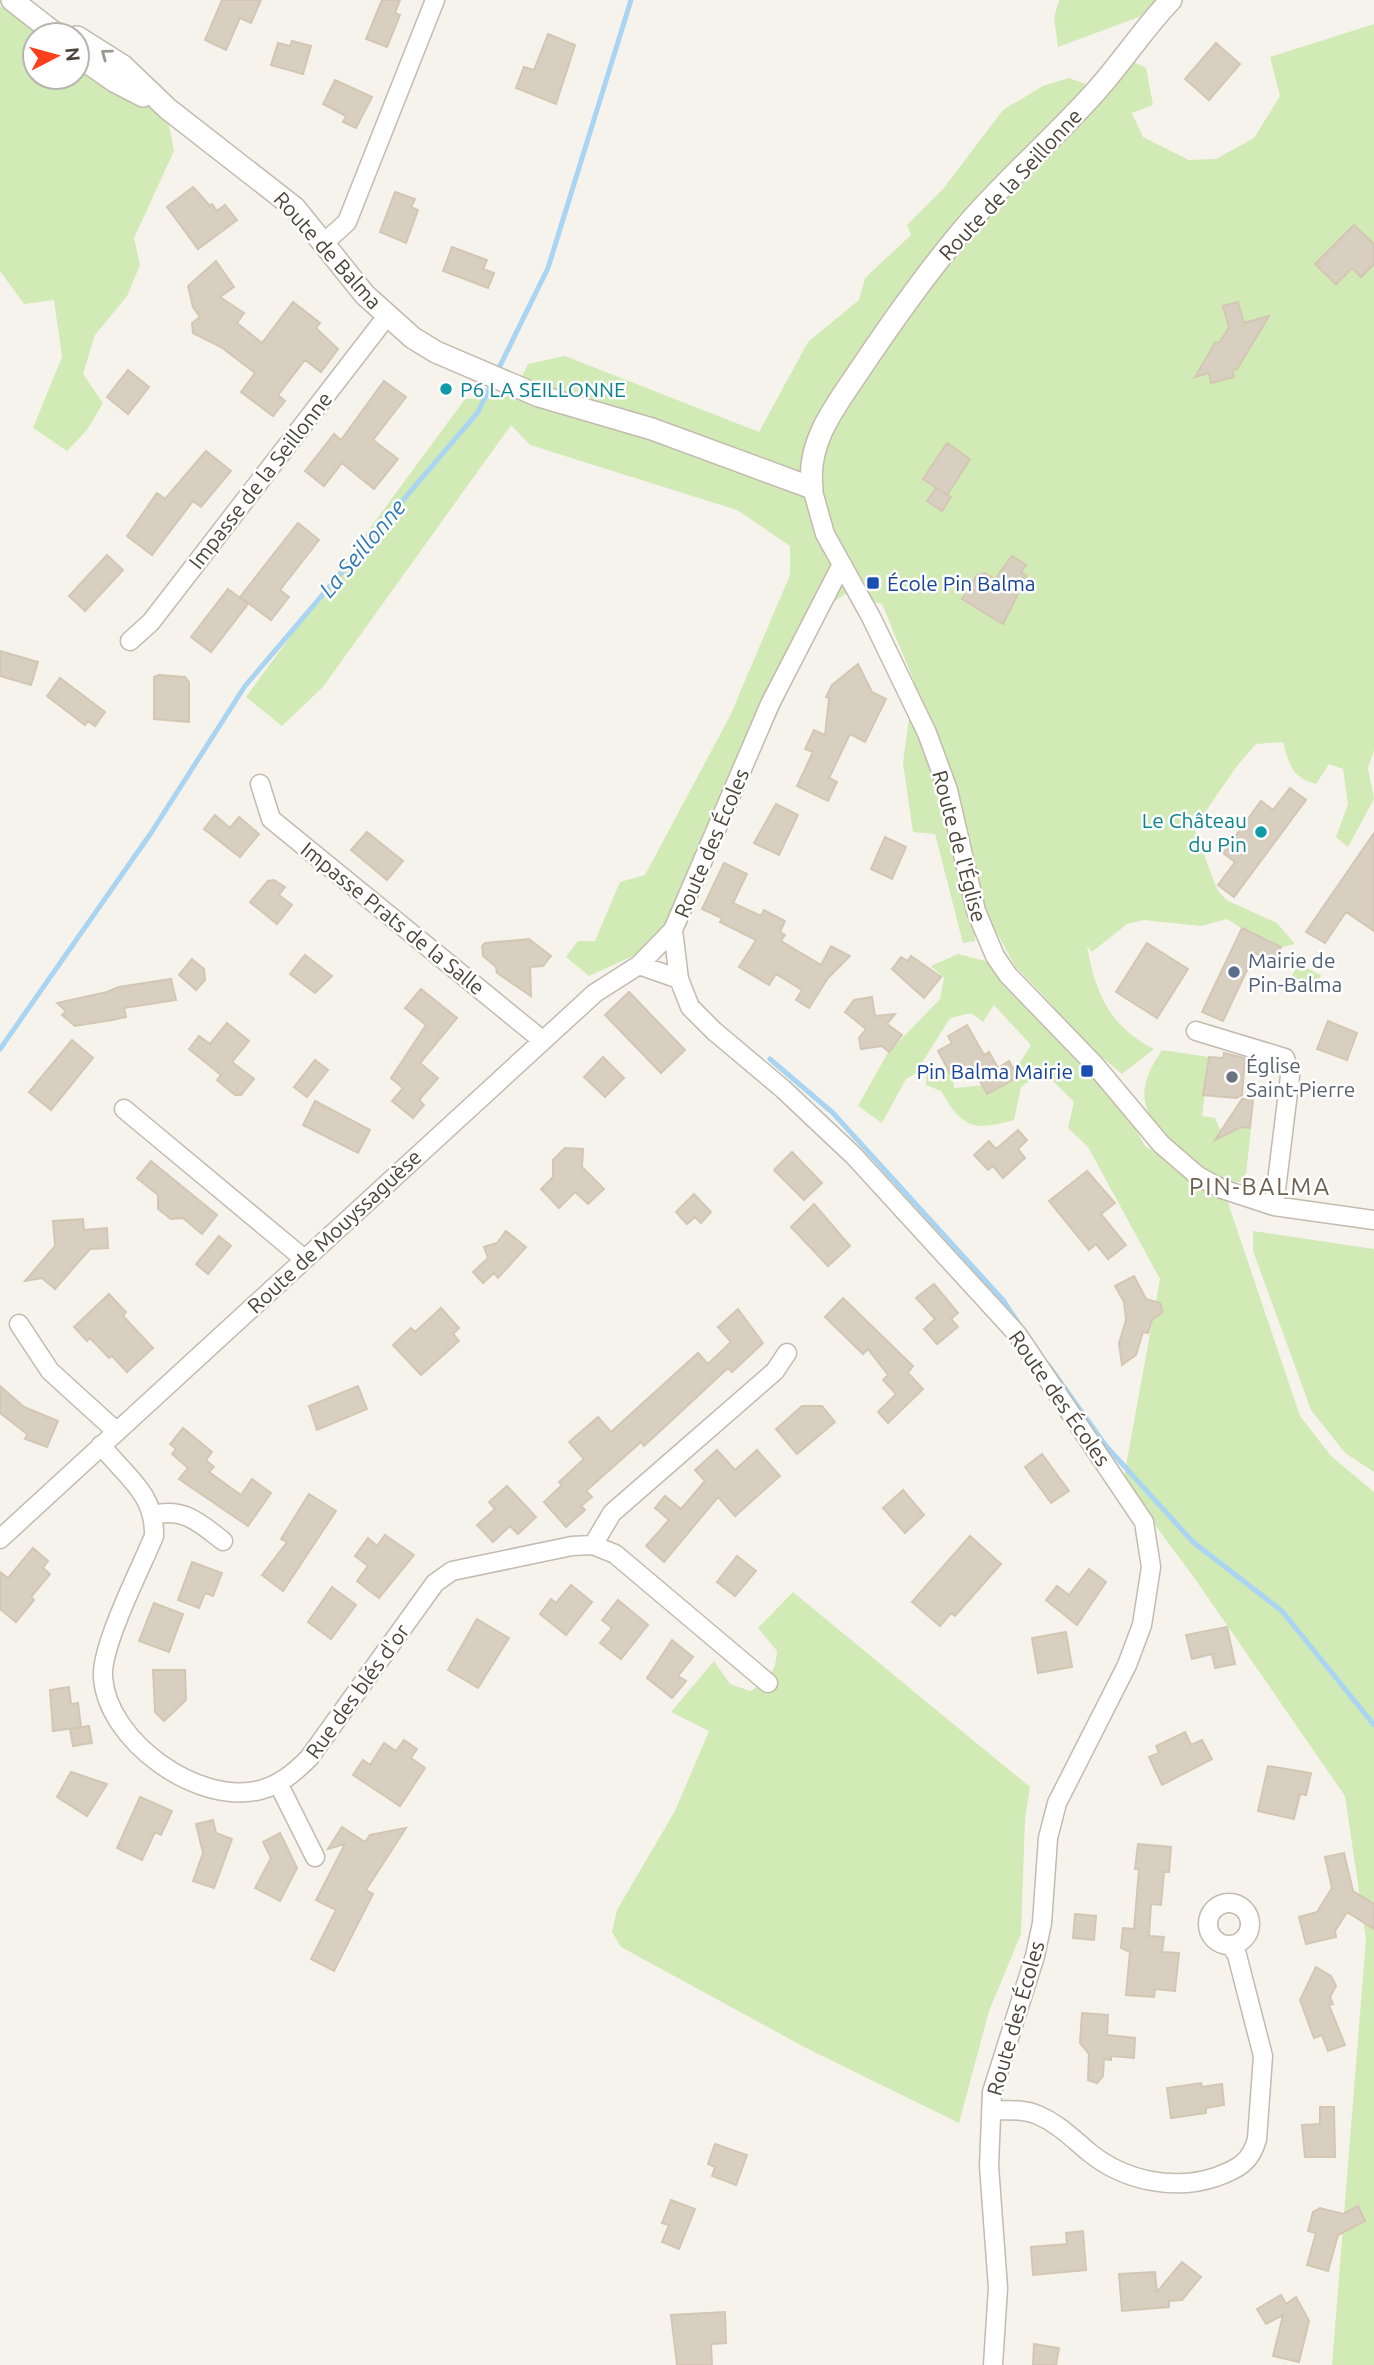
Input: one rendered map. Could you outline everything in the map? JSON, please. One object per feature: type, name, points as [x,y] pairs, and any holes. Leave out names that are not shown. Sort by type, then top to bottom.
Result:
[{"type":"street","name":"Route de Balma","points":[[12,0],[41,21]]},
{"type":"street","points":[[325,242],[347,222],[435,0]]},
{"type":"street","name":"Route de la Seillonne","points":[[812,488],[810,470],[815,445],[829,415],[899,311],[962,230],[1098,89],[1147,25],[1171,0]]},
{"type":"street","name":"Route de Balma","points":[[37,18],[43,21]]},
{"type":"street","name":"Route de Balma","points":[[91,46],[123,66],[168,109],[270,185],[325,242],[360,289],[413,338],[539,397],[652,429],[812,488]]},
{"type":"street","name":"Route de Balma","points":[[91,65],[114,81],[168,109]]},
{"type":"street","name":"Impasse de la Seillonne","points":[[130,641],[150,622],[387,316]]},
{"type":"street","name":"Route de l'Église","points":[[812,488],[825,534],[927,733],[948,790],[976,911],[995,956],[1015,983],[1094,1064],[1175,1158],[1222,1189],[1274,1206],[1374,1220]]},
{"type":"street","name":"Route des Écoles","points":[[842,564],[770,704],[673,930],[679,979],[691,1007],[714,1031],[783,1089],[854,1156],[1017,1334],[1144,1522],[1151,1567],[1142,1625],[1127,1665],[1056,1803],[1048,1838],[1042,1923],[1035,1956],[995,2075],[990,2110],[989,2166],[998,2298],[993,2365]]},
{"type":"street","name":"Impasse Prats de la Salle","points":[[260,784],[271,819],[542,1040]]},
{"type":"street","name":"Route de Mouyssaguèse","points":[[0,1538],[542,1040],[595,993],[639,965],[673,930]]},
{"type":"street","points":[[639,965],[679,979]]},
{"type":"street","points":[[1196,1031],[1285,1058],[1290,1076],[1274,1206]]},
{"type":"street","points":[[124,1109],[303,1258]]},
{"type":"street","points":[[19,1324],[50,1371],[116,1431]]},
{"type":"street","points":[[768,1683],[615,1554],[593,1545],[612,1513],[775,1371],[788,1353]]},
{"type":"street","points":[[101,1445],[147,1498],[154,1515],[168,1511],[191,1516],[223,1541]]},
{"type":"street","name":"Rue des blés d'or","points":[[154,1515],[154,1536],[104,1658],[106,1696],[117,1720],[154,1760],[204,1788],[233,1793],[259,1790],[278,1783],[309,1758],[435,1583],[452,1571],[549,1550],[593,1545]]},
{"type":"street","points":[[278,1783],[315,1857]]},
{"type":"street","points":[[990,2110],[1017,2109],[1035,2113],[1062,2129],[1111,2168],[1138,2178],[1187,2183],[1209,2179],[1245,2164],[1254,2153],[1257,2139],[1263,2056],[1237,1955],[1231,1946]]},
{"type":"green space","points":[[1059,0],[1160,0],[1139,17],[1058,47],[1054,18]]},
{"type":"green space","points":[[0,6],[23,21],[21,21],[21,91],[91,91],[91,67],[168,120],[174,151],[134,238],[140,265],[127,296],[95,335],[83,374],[103,403],[87,430],[67,451],[33,428],[62,357],[54,300],[24,304],[0,271]]},
{"type":"green space","points":[[1374,24],[1374,750],[1368,768],[1374,799],[1348,847],[1336,837],[1348,804],[1343,769],[1329,764],[1316,784],[1302,778],[1293,769],[1283,742],[1256,744],[1237,766],[1194,828],[1217,889],[1226,900],[1277,923],[1295,944],[1274,949],[1227,919],[1201,926],[1144,920],[1127,924],[1092,952],[1087,946],[1095,979],[1107,1007],[1126,1030],[1154,1049],[1122,1074],[1102,1057],[1091,1069],[1125,1111],[1145,1146],[1225,1194],[1300,1416],[1331,1456],[1374,1492],[1374,2365],[1332,2365],[1366,1939],[1345,1796],[1193,1576],[1123,1482],[1160,1279],[1088,1147],[1068,1128],[1074,1102],[1043,1071],[1021,1087],[1014,1120],[979,1126],[963,1120],[941,1091],[926,1085],[927,1071],[953,1069],[954,1088],[1000,1080],[1016,1067],[1031,1045],[994,1005],[983,1022],[971,1013],[950,1018],[915,1074],[906,1079],[882,1123],[858,1106],[887,1054],[940,999],[944,978],[931,966],[958,954],[989,962],[1013,995],[1045,1022],[1053,1006],[1015,966],[991,922],[977,888],[975,941],[963,943],[935,834],[913,832],[903,763],[914,681],[882,604],[845,594],[828,606],[672,938],[589,976],[566,957],[578,941],[595,941],[620,882],[645,875],[730,716],[790,575],[790,546],[737,510],[530,445],[511,425],[323,687],[282,726],[246,697],[465,399],[513,396],[528,364],[565,356],[759,432],[808,342],[859,300],[865,278],[911,235],[907,225],[943,189],[1003,110],[1043,86],[1069,78],[1105,91],[1129,60],[1146,68],[1153,105],[1132,113],[1143,137],[1189,160],[1216,159],[1254,138],[1280,96],[1270,57]]},
{"type":"green space","points":[[1298,964],[1321,975],[1312,993],[1289,982]]},
{"type":"green space","points":[[1162,1050],[1209,1057],[1202,1116],[1215,1118],[1221,1132],[1232,1133],[1238,1127],[1251,1129],[1246,1174],[1240,1182],[1228,1180],[1200,1165],[1172,1142],[1151,1117],[1144,1091],[1151,1069]]},
{"type":"green space","points":[[1253,1231],[1374,1249],[1374,1472],[1345,1453],[1311,1410],[1253,1251]]},
{"type":"green space","points":[[793,1592],[1030,1787],[1025,1819],[1021,1934],[989,2011],[959,2123],[806,2048],[621,1947],[612,1932],[617,1910],[675,1811],[709,1731],[671,1712],[714,1661],[730,1684],[750,1691],[762,1684],[773,1671],[777,1651],[758,1628]]},
{"type":"building","points":[[222,0],[261,0],[251,23],[240,18],[226,50],[205,40]]},
{"type":"building","points":[[382,0],[400,0],[395,13],[400,15],[387,47],[366,39]]},
{"type":"building","points":[[548,34],[575,45],[556,104],[516,88],[524,67],[534,70]]},
{"type":"building","points":[[292,41],[311,46],[303,74],[271,65],[278,43],[290,46]]},
{"type":"building","points":[[1216,43],[1240,64],[1209,100],[1185,79]]},
{"type":"building","points":[[335,80],[372,97],[356,128],[343,122],[346,116],[323,104]]},
{"type":"building","points":[[193,187],[210,206],[212,204],[217,211],[225,205],[237,220],[198,249],[167,207]]},
{"type":"building","points":[[395,192],[415,199],[411,207],[418,210],[406,243],[380,232]]},
{"type":"building","points":[[1354,225],[1374,244],[1374,264],[1361,277],[1352,268],[1336,284],[1315,264]]},
{"type":"building","points":[[452,247],[487,260],[483,269],[494,273],[488,288],[443,271]]},
{"type":"building","points":[[216,261],[234,287],[220,297],[244,313],[237,323],[262,343],[293,302],[320,323],[316,328],[338,349],[321,372],[305,360],[278,395],[285,401],[273,416],[241,392],[255,373],[221,347],[193,333],[192,323],[200,317],[193,307],[188,286]]},
{"type":"building","points":[[1238,302],[1244,323],[1269,316],[1237,369],[1232,370],[1234,377],[1211,383],[1209,373],[1195,377],[1215,343],[1220,342],[1229,327],[1223,306]]},
{"type":"building","points":[[128,370],[149,387],[128,414],[107,397]]},
{"type":"building","points":[[384,381],[406,397],[373,440],[398,459],[374,489],[342,463],[324,486],[305,471],[334,434],[341,440]]},
{"type":"building","points":[[947,443],[970,459],[947,495],[923,479]]},
{"type":"building","points":[[206,451],[231,471],[201,507],[193,501],[152,555],[127,536],[157,493],[165,499]]},
{"type":"building","points":[[936,488],[951,497],[942,511],[927,501]]},
{"type":"building","points":[[298,523],[319,540],[280,590],[289,597],[271,620],[240,597]]},
{"type":"building","points":[[107,555],[123,570],[85,611],[69,596]]},
{"type":"building","points":[[1012,556],[1026,565],[1021,572],[1027,576],[1003,624],[962,599],[977,575],[985,573],[995,579]]},
{"type":"building","points":[[228,589],[248,604],[211,652],[191,637]]},
{"type":"building","points":[[0,651],[38,662],[31,685],[0,676]]},
{"type":"building","points":[[858,664],[872,692],[886,699],[865,742],[850,734],[829,778],[837,782],[828,801],[797,786],[813,752],[805,749],[814,730],[825,735],[829,698],[826,697],[832,685]]},
{"type":"building","points":[[154,677],[185,677],[189,682],[189,722],[154,719]]},
{"type":"building","points":[[60,678],[105,712],[95,726],[88,721],[85,725],[47,696]]},
{"type":"building","name":"Le Château du Pin","points":[[1290,788],[1306,800],[1234,897],[1218,885],[1235,862],[1223,853],[1261,801],[1273,810]]},
{"type":"building","points":[[776,804],[798,815],[779,855],[754,843]]},
{"type":"building","points":[[215,815],[230,828],[239,817],[259,834],[240,857],[204,829]]},
{"type":"building","points":[[367,832],[403,861],[387,880],[351,850]]},
{"type":"building","points":[[1374,833],[1374,931],[1346,912],[1325,943],[1306,932]]},
{"type":"building","points":[[885,837],[906,847],[892,879],[871,869]]},
{"type":"building","points":[[724,863],[747,874],[733,903],[761,916],[764,910],[785,921],[780,932],[785,935],[781,941],[821,965],[831,946],[850,956],[828,978],[809,1008],[796,1000],[802,990],[776,974],[769,985],[739,967],[756,940],[720,922],[722,918],[702,909]]},
{"type":"building","points":[[274,880],[285,887],[279,895],[292,905],[277,924],[250,902],[268,881]]},
{"type":"building","name":"Mairie de Pin-Balma","points":[[1242,928],[1281,947],[1273,961],[1255,953],[1223,1021],[1202,1012]]},
{"type":"building","points":[[529,939],[551,956],[543,966],[530,967],[531,996],[497,973],[496,967],[483,956],[482,946],[485,943]]},
{"type":"building","points":[[1147,943],[1188,969],[1157,1018],[1116,992]]},
{"type":"building","points":[[305,955],[332,976],[315,993],[290,974]]},
{"type":"building","points":[[911,956],[941,977],[924,998],[892,969],[901,957],[908,961]]},
{"type":"building","points":[[192,959],[204,969],[205,980],[196,990],[179,975]]},
{"type":"building","points":[[171,979],[176,1000],[124,1008],[126,1017],[112,1020],[75,1026],[62,1015],[66,1011],[57,1003],[119,987]]},
{"type":"building","points":[[421,989],[457,1018],[420,1063],[438,1078],[419,1100],[424,1105],[413,1118],[392,1101],[403,1088],[391,1078],[426,1025],[405,1008]]},
{"type":"building","points":[[629,992],[685,1050],[661,1073],[605,1015]]},
{"type":"building","points":[[872,997],[875,1016],[895,1014],[887,1024],[902,1035],[889,1052],[882,1046],[861,1049],[859,1038],[866,1029],[845,1012],[854,1000]]},
{"type":"building","points":[[1328,1021],[1357,1033],[1347,1060],[1317,1049]]},
{"type":"building","points":[[227,1023],[249,1041],[232,1062],[254,1079],[241,1095],[235,1095],[217,1080],[221,1075],[189,1049],[199,1036],[210,1044]]},
{"type":"building","points":[[967,1025],[984,1055],[989,1052],[998,1068],[1009,1061],[1018,1077],[987,1094],[972,1066],[952,1077],[938,1051],[952,1043],[948,1036]]},
{"type":"building","points":[[72,1040],[93,1058],[51,1110],[29,1092]]},
{"type":"building","points":[[1224,1053],[1245,1058],[1242,1095],[1236,1098],[1203,1095],[1209,1057],[1223,1058]]},
{"type":"building","points":[[603,1057],[624,1078],[605,1097],[584,1077]]},
{"type":"building","points":[[315,1060],[328,1070],[307,1097],[294,1087]]},
{"type":"building","points":[[1242,1099],[1253,1100],[1250,1128],[1241,1127],[1215,1140]]},
{"type":"building","points":[[315,1101],[370,1130],[358,1153],[303,1125]]},
{"type":"building","points":[[1018,1130],[1027,1140],[1018,1149],[1025,1158],[1003,1178],[993,1166],[988,1170],[974,1155],[989,1141],[996,1149]]},
{"type":"building","points":[[565,1148],[583,1149],[582,1167],[604,1189],[588,1204],[575,1192],[559,1208],[541,1189],[553,1177],[553,1160]]},
{"type":"building","points":[[792,1152],[822,1183],[804,1200],[774,1170]]},
{"type":"building","points":[[151,1161],[217,1215],[202,1234],[183,1218],[171,1219],[158,1209],[158,1195],[137,1178]]},
{"type":"building","points":[[1087,1171],[1115,1203],[1101,1214],[1126,1245],[1108,1259],[1096,1244],[1089,1250],[1049,1201]]},
{"type":"building","points":[[694,1194],[711,1212],[701,1223],[695,1217],[687,1224],[676,1212]]},
{"type":"building","points":[[814,1204],[850,1246],[828,1266],[791,1227]]},
{"type":"building","points":[[83,1219],[84,1230],[107,1228],[108,1248],[90,1249],[55,1289],[42,1278],[25,1281],[55,1246],[53,1221]]},
{"type":"building","points":[[506,1231],[526,1247],[498,1278],[494,1273],[483,1283],[473,1272],[488,1258],[484,1247],[497,1243]]},
{"type":"building","points":[[219,1236],[231,1246],[208,1274],[196,1264]]},
{"type":"building","points":[[1134,1276],[1146,1299],[1160,1303],[1163,1312],[1152,1320],[1148,1333],[1143,1332],[1136,1355],[1122,1365],[1119,1343],[1126,1320],[1124,1302],[1115,1286]]},
{"type":"building","points":[[934,1284],[958,1313],[951,1319],[958,1327],[937,1344],[924,1329],[935,1319],[916,1298]]},
{"type":"building","points":[[109,1294],[126,1312],[123,1316],[153,1348],[127,1372],[112,1356],[109,1358],[90,1338],[87,1341],[74,1327]]},
{"type":"building","points":[[843,1298],[913,1366],[908,1373],[923,1389],[888,1423],[878,1412],[896,1394],[883,1380],[888,1375],[868,1349],[863,1354],[825,1317]]},
{"type":"building","points":[[441,1308],[459,1328],[453,1334],[459,1341],[421,1375],[393,1345],[411,1328],[415,1332]]},
{"type":"building","points":[[738,1309],[763,1343],[732,1372],[728,1368],[644,1446],[641,1442],[586,1491],[592,1497],[581,1506],[585,1510],[566,1527],[544,1502],[562,1485],[559,1482],[584,1459],[569,1442],[598,1417],[611,1432],[698,1353],[708,1364],[731,1342],[718,1327]]},
{"type":"building","points":[[0,1386],[24,1407],[58,1421],[47,1447],[25,1439],[27,1434],[0,1413]]},
{"type":"building","points":[[358,1386],[367,1409],[317,1430],[309,1406]]},
{"type":"building","points":[[802,1406],[822,1406],[835,1422],[797,1454],[776,1429]]},
{"type":"building","points":[[183,1428],[212,1452],[206,1460],[214,1467],[209,1472],[241,1495],[252,1479],[271,1493],[248,1526],[179,1479],[188,1468],[172,1454],[176,1449],[170,1444]]},
{"type":"building","points":[[717,1450],[735,1470],[757,1450],[780,1476],[735,1516],[718,1497],[664,1562],[646,1546],[669,1520],[655,1508],[665,1496],[681,1509],[705,1481],[695,1470]]},
{"type":"building","points":[[1042,1454],[1069,1491],[1051,1503],[1025,1467]]},
{"type":"building","points":[[507,1486],[536,1517],[518,1534],[510,1526],[493,1542],[477,1525],[495,1509],[489,1502]]},
{"type":"building","points":[[903,1490],[924,1515],[905,1533],[883,1508]]},
{"type":"building","points":[[309,1494],[336,1511],[283,1591],[262,1575],[287,1542],[281,1539]]},
{"type":"building","points":[[385,1535],[414,1555],[379,1598],[357,1581],[368,1566],[355,1556],[368,1538],[377,1546]]},
{"type":"building","points":[[970,1536],[1001,1564],[955,1616],[951,1613],[940,1626],[912,1602]]},
{"type":"building","points":[[33,1548],[48,1561],[43,1568],[50,1574],[31,1597],[34,1600],[16,1622],[0,1609],[0,1572],[8,1578]]},
{"type":"building","points":[[737,1556],[756,1571],[735,1596],[717,1582]]},
{"type":"building","points":[[192,1562],[222,1573],[213,1596],[205,1593],[199,1608],[178,1600]]},
{"type":"building","points":[[1089,1569],[1106,1582],[1077,1625],[1046,1600],[1057,1586],[1069,1595]]},
{"type":"building","points":[[571,1585],[592,1602],[566,1635],[540,1614],[551,1599],[556,1603]]},
{"type":"building","points":[[332,1587],[356,1605],[331,1639],[308,1622]]},
{"type":"building","points":[[618,1600],[648,1625],[621,1659],[600,1643],[612,1628],[602,1620]]},
{"type":"building","points":[[154,1603],[183,1614],[169,1652],[139,1641]]},
{"type":"building","points":[[477,1619],[509,1638],[478,1688],[448,1670]]},
{"type":"building","points":[[1227,1627],[1235,1664],[1215,1668],[1212,1654],[1192,1659],[1186,1635]]},
{"type":"building","points":[[1066,1632],[1072,1667],[1038,1673],[1032,1638]]},
{"type":"building","points":[[672,1640],[693,1657],[678,1676],[686,1681],[672,1698],[647,1678]]},
{"type":"building","points":[[153,1670],[185,1670],[186,1700],[164,1721],[155,1712]]},
{"type":"building","points":[[69,1687],[71,1704],[78,1703],[81,1727],[53,1731],[50,1690]]},
{"type":"building","points":[[89,1726],[92,1743],[73,1746],[70,1729]]},
{"type":"building","points":[[1185,1732],[1191,1745],[1202,1740],[1212,1759],[1162,1785],[1149,1757],[1159,1753],[1156,1746]]},
{"type":"building","points":[[404,1740],[417,1749],[411,1758],[425,1768],[400,1806],[353,1775],[363,1760],[370,1765],[384,1743],[396,1751]]},
{"type":"building","points":[[1268,1766],[1311,1773],[1306,1795],[1300,1794],[1294,1819],[1258,1811]]},
{"type":"building","points":[[71,1772],[107,1784],[87,1816],[57,1797]]},
{"type":"building","points":[[140,1797],[172,1811],[161,1835],[155,1832],[142,1860],[117,1848]]},
{"type":"building","points":[[213,1820],[216,1833],[232,1839],[214,1888],[193,1881],[203,1853],[196,1824]]},
{"type":"building","points":[[342,1827],[365,1842],[370,1835],[406,1828],[366,1890],[373,1894],[334,1971],[311,1959],[336,1910],[316,1900],[345,1844],[328,1849]]},
{"type":"building","points":[[280,1833],[297,1868],[280,1901],[255,1888],[271,1858],[263,1842]]},
{"type":"building","points":[[1138,1844],[1171,1847],[1169,1872],[1164,1872],[1161,1905],[1151,1904],[1149,1936],[1164,1937],[1162,1952],[1179,1953],[1175,1991],[1155,1989],[1154,1997],[1126,1995],[1130,1952],[1121,1948],[1123,1928],[1134,1929],[1139,1869],[1135,1869]]},
{"type":"building","points":[[1344,1853],[1353,1891],[1374,1904],[1374,1929],[1347,1912],[1335,1931],[1336,1937],[1306,1944],[1299,1917],[1317,1912],[1332,1888],[1325,1857]]},
{"type":"building","points":[[1075,1914],[1096,1916],[1094,1940],[1073,1938]]},
{"type":"building","points":[[1316,1967],[1331,1976],[1336,1986],[1330,1997],[1333,2004],[1329,2005],[1345,2045],[1328,2051],[1322,2035],[1314,2038],[1300,2000]]},
{"type":"building","points":[[1082,2013],[1108,2015],[1107,2035],[1135,2038],[1134,2058],[1111,2056],[1111,2060],[1104,2059],[1103,2076],[1097,2083],[1088,2080],[1089,2054],[1080,2043]]},
{"type":"building","points":[[1201,2083],[1202,2087],[1222,2084],[1224,2105],[1206,2108],[1206,2113],[1171,2118],[1167,2088]]},
{"type":"building","points":[[1320,2107],[1334,2107],[1335,2157],[1305,2157],[1302,2125],[1320,2124]]},
{"type":"building","points":[[715,2144],[747,2155],[736,2185],[712,2176],[715,2167],[708,2164]]},
{"type":"building","points":[[671,2200],[695,2209],[679,2249],[662,2242],[669,2225],[662,2223]]},
{"type":"building","points":[[1358,2206],[1365,2221],[1338,2235],[1328,2271],[1307,2265],[1316,2233],[1308,2231],[1313,2212],[1320,2208],[1343,2214]]},
{"type":"building","points":[[1083,2231],[1086,2270],[1033,2275],[1031,2247],[1067,2244],[1066,2233]]},
{"type":"building","points":[[1182,2262],[1201,2277],[1182,2300],[1169,2301],[1169,2307],[1122,2311],[1119,2274],[1155,2272],[1157,2292]]},
{"type":"building","points":[[1281,2295],[1286,2304],[1296,2297],[1309,2321],[1299,2362],[1273,2356],[1283,2315],[1266,2324],[1257,2309]]},
{"type":"building","points":[[725,2312],[726,2343],[711,2344],[712,2365],[677,2365],[671,2315]]},
{"type":"building","points":[[1034,2344],[1059,2348],[1056,2365],[1033,2365]]},
{"type":"waterway","name":"La Seillonne","points":[[496,374],[548,268],[631,0]]},
{"type":"waterway","name":"La Seillonne","points":[[0,1049],[151,833],[245,686],[478,412],[492,383]]},
{"type":"waterway","points":[[770,1059],[833,1113],[1003,1300],[1021,1327]]},
{"type":"waterway","points":[[1049,1366],[1106,1446],[1193,1542],[1282,1611],[1374,1725]]},
{"type":"place","name":"P6 LA SEILLONNE","points":[[446,389]]},
{"type":"place","name":"École Pin Balma","points":[[873,583]]},
{"type":"place","name":"Le Château du Pin","points":[[1261,832]]},
{"type":"place","name":"Mairie de Pin-Balma","points":[[1234,972]]},
{"type":"place","name":"Pin Balma Mairie","points":[[1087,1071]]},
{"type":"place","name":"Église Saint-Pierre","points":[[1232,1077]]},
{"type":"district","name":"PIN-BALMA","points":[[1260,1186]]}]
